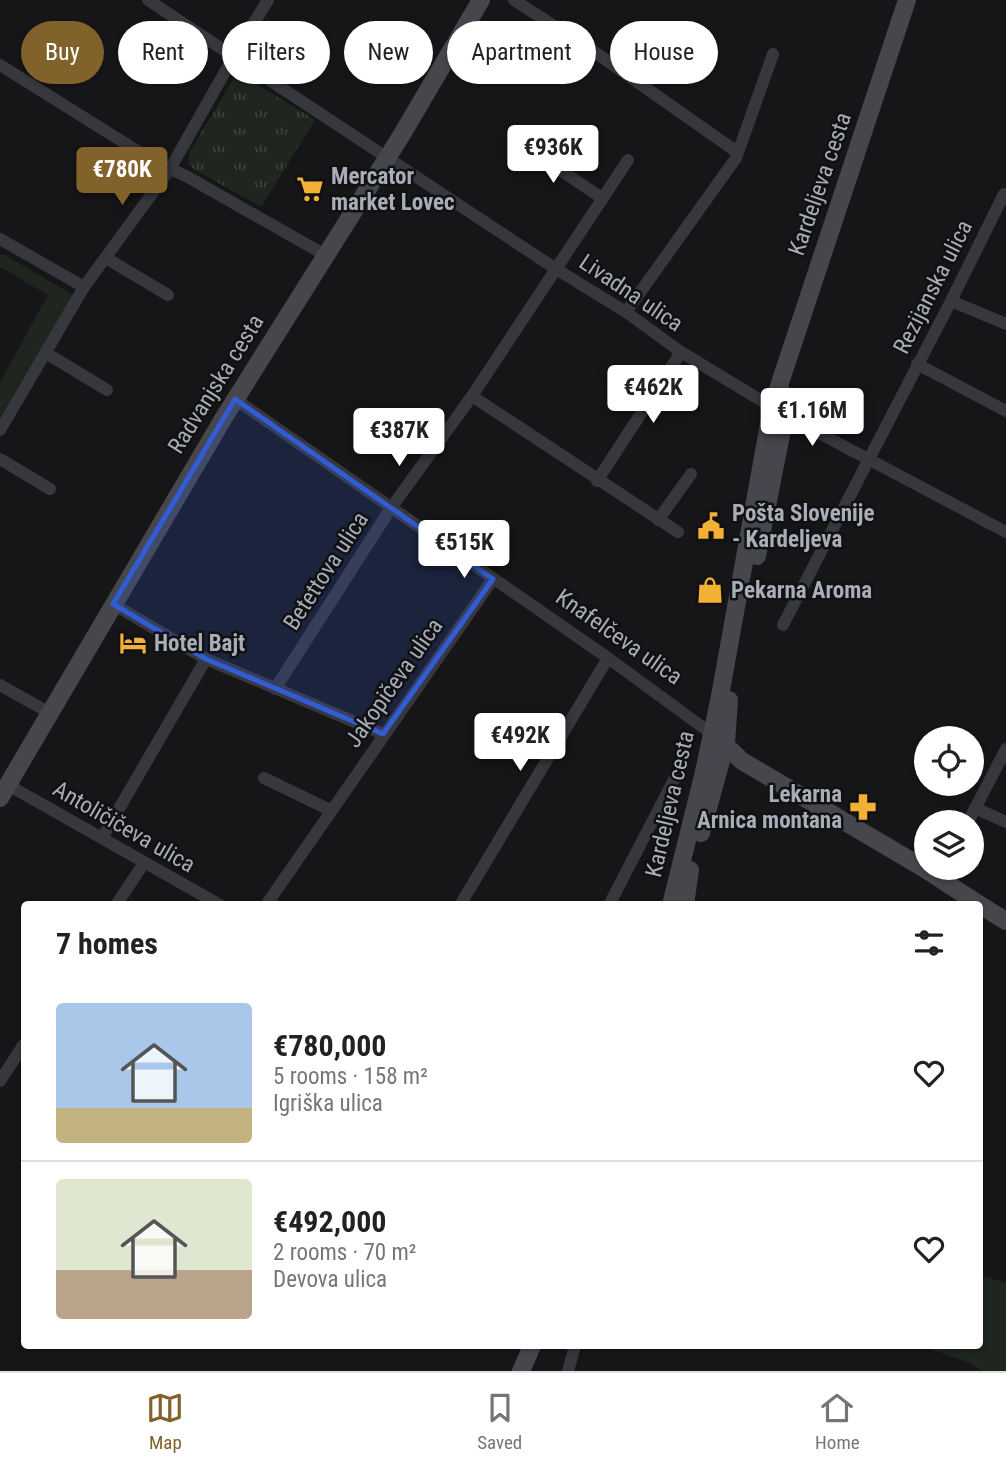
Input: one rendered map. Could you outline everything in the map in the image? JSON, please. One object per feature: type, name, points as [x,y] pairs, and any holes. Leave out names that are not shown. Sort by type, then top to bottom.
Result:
[{"type":"street","name":"Livadna ulica","points":[[148,0],[222,49]]},
{"type":"street","points":[[255,21],[268,0]]},
{"type":"street","name":"Radvanjska cesta","points":[[4,792],[235,399],[481,0]]},
{"type":"street","points":[[514,0],[596,53],[737,152]]},
{"type":"street","name":"Kardeljeva cesta","points":[[683,901],[719,738],[779,411],[780,384],[906,0]]},
{"type":"street","points":[[626,312],[736,158],[773,54]]},
{"type":"street","points":[[0,65],[155,162],[326,255]]},
{"type":"street","points":[[0,430],[84,287],[170,169],[222,78]]},
{"type":"street","name":"Livadna ulica","points":[[276,84],[556,269],[626,312],[681,352],[779,411],[1006,532]]},
{"type":"street","points":[[523,145],[602,198]]},
{"type":"street","name":"Betettova ulica","points":[[275,689],[391,509],[472,396],[628,160]]},
{"type":"street","name":"Rezijanska ulica","points":[[783,625],[1004,194],[1006,195]]},
{"type":"street","points":[[0,239],[84,287]]},
{"type":"street","points":[[106,258],[167,295]]},
{"type":"street","points":[[951,301],[1006,324]]},
{"type":"street","points":[[597,481],[681,352]]},
{"type":"street","points":[[46,354],[107,390]]},
{"type":"street","points":[[917,364],[1006,411]]},
{"type":"street","points":[[472,396],[678,532]]},
{"type":"street","name":"Knafelčeva ulica","points":[[235,399],[608,658],[719,738],[741,761],[914,858]]},
{"type":"street","points":[[0,459],[50,489]]},
{"type":"street","points":[[658,520],[691,474]]},
{"type":"street","name":"Jakopičeva ulica","points":[[269,901],[492,579]]},
{"type":"street","points":[[113,604],[206,659],[383,734]]},
{"type":"street","points":[[462,901],[608,658]]},
{"type":"street","points":[[102,838],[206,659]]},
{"type":"street","points":[[0,685],[50,713]]},
{"type":"street","points":[[1006,749],[975,808],[1006,822]]},
{"type":"street","points":[[611,901],[679,770]]},
{"type":"street","points":[[264,778],[330,810]]},
{"type":"street","name":"Antoličičeva ulica","points":[[4,792],[102,838],[213,901]]},
{"type":"street","points":[[120,901],[144,863]]},
{"type":"street","name":"Knafelčeva ulica","points":[[950,880],[975,901]]},
{"type":"street","name":"Knafelčeva ulica","points":[[983,907],[1006,921]]},
{"type":"street","points":[[0,1081],[21,1049]]},
{"type":"street","points":[[511,1371],[518,1349]]},
{"type":"street","points":[[521,1371],[531,1349]]},
{"type":"street","points":[[568,1371],[574,1349]]},
{"type":"highlighted area","points":[[235,399],[493,579],[383,734],[206,659],[113,604]]},
{"type":"green space","points":[[231,84],[256,84],[315,120],[261,207],[194,169],[188,164],[189,153]]},
{"type":"green space","points":[[0,255],[5,255],[73,295],[0,417],[0,382],[48,295],[0,267]]},
{"type":"green space","points":[[983,1276],[1006,1283],[1006,1371],[982,1371],[970,1363],[930,1349],[983,1349]]},
{"type":"place","name":"Mercator market Lovec","points":[[310,189]]},
{"type":"place","name":"Pošta Slovenije - Kardeljeva","points":[[711,526]]},
{"type":"place","name":"Pekarna Aroma","points":[[710,590]]},
{"type":"place","name":"Hotel Bajt","points":[[133,643]]},
{"type":"place","name":"Lekarna Arnica montana","points":[[863,807]]}]
